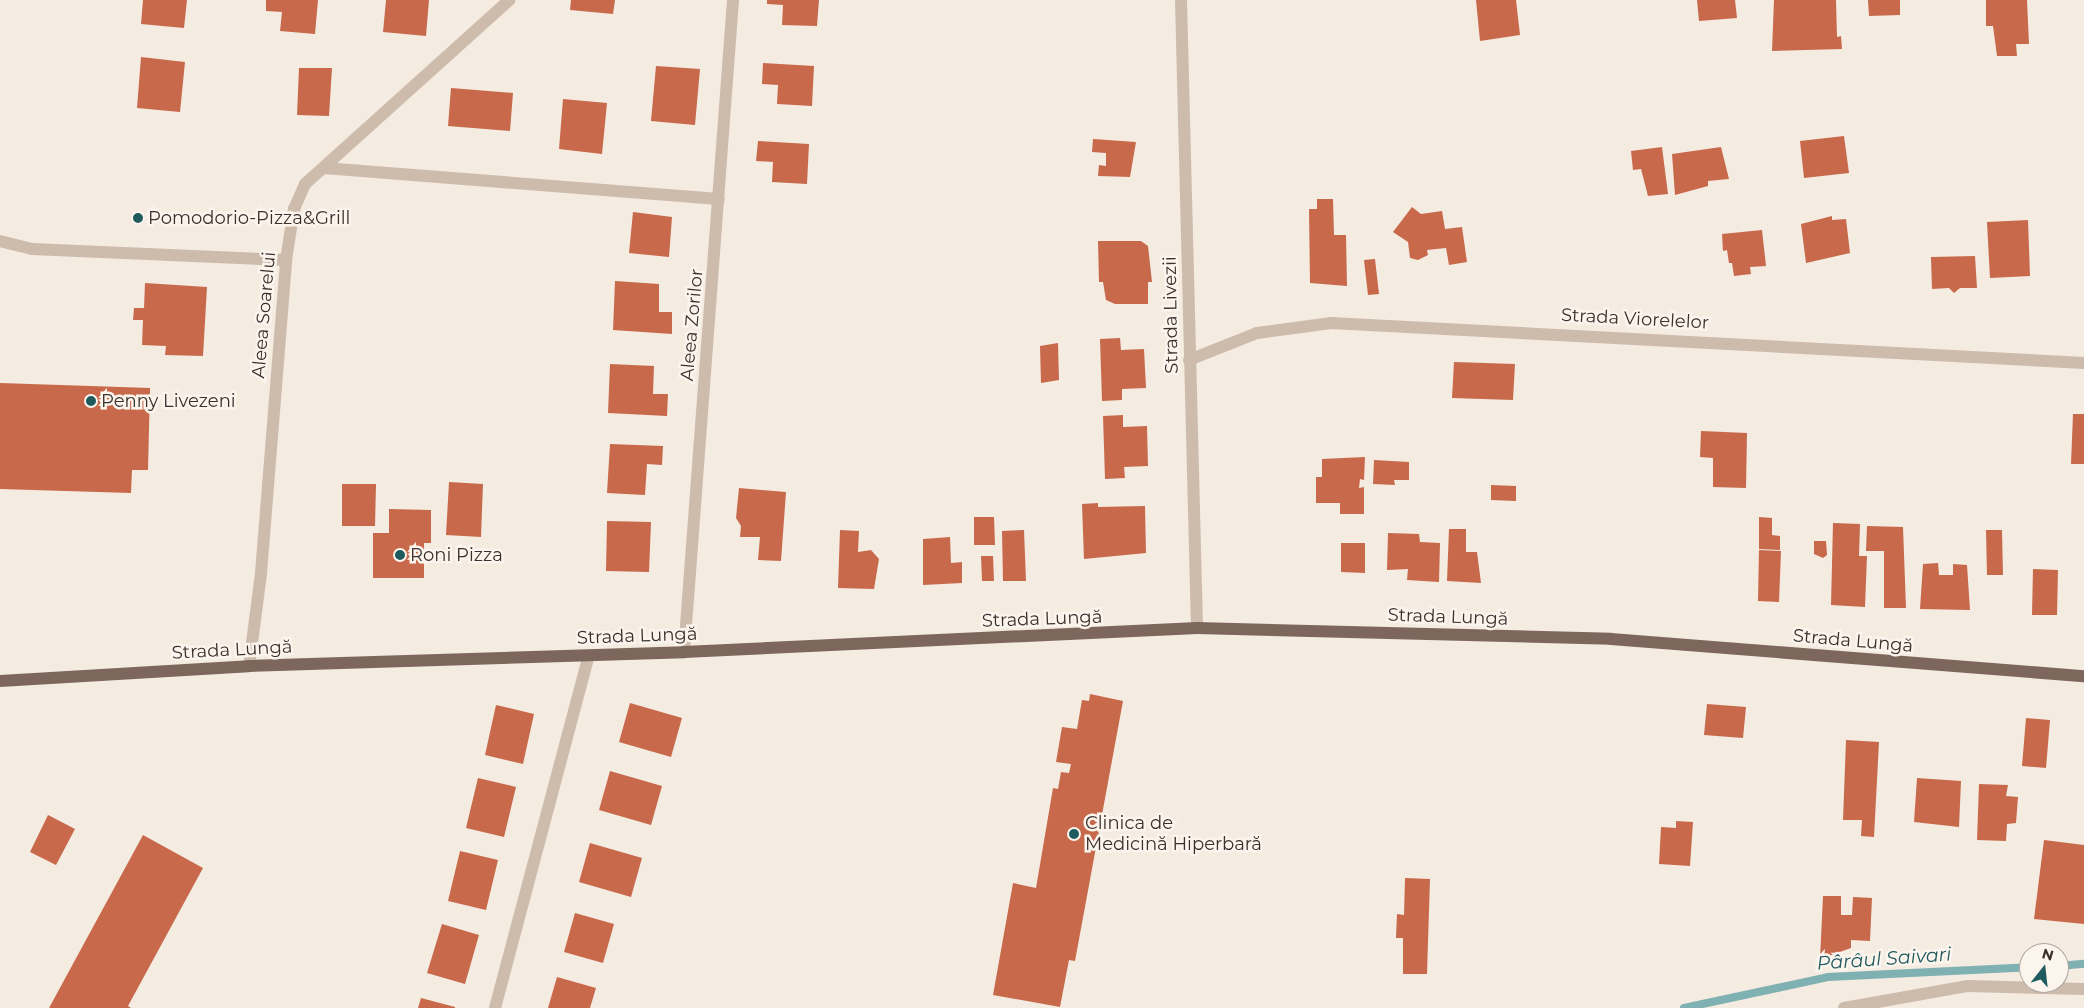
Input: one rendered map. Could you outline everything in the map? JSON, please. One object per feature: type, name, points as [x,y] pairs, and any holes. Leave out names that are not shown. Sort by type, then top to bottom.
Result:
[{"type":"main road","name":"Strada Lungă","points":[[0,681],[249,666],[684,652],[1197,628],[1611,639],[2084,676]]},
{"type":"street","name":"Aleea Soarelui","points":[[249,666],[261,573],[286,260],[294,209],[305,184],[509,0]]},
{"type":"street","name":"Aleea Zorilor","points":[[684,652],[733,0]]},
{"type":"street","name":"Strada Livezii","points":[[1181,0],[1197,628]]},
{"type":"street","points":[[324,168],[719,199]]},
{"type":"street","points":[[0,241],[32,249],[286,260]]},
{"type":"street","name":"Strada Viorelelor","points":[[1189,360],[1257,333],[1331,323],[2084,363]]},
{"type":"street","points":[[494,1008],[589,655]]},
{"type":"street","points":[[1844,1008],[1968,986],[2084,989]]},
{"type":"building","points":[[143,0],[187,0],[184,28],[141,24]]},
{"type":"building","points":[[266,0],[318,0],[315,34],[280,31],[282,12],[266,11]]},
{"type":"building","points":[[386,0],[429,0],[426,36],[383,32]]},
{"type":"building","points":[[571,0],[615,0],[613,14],[570,10]]},
{"type":"building","points":[[767,0],[819,0],[817,26],[782,25],[783,5],[767,4]]},
{"type":"building","points":[[1476,0],[1516,0],[1520,35],[1480,41]]},
{"type":"building","points":[[1697,0],[1735,0],[1737,18],[1699,21]]},
{"type":"building","points":[[1774,0],[1836,0],[1837,37],[1841,36],[1842,49],[1772,51]]},
{"type":"building","points":[[1868,0],[1900,0],[1900,15],[1869,16]]},
{"type":"building","points":[[1986,0],[2027,0],[2029,44],[2016,44],[2017,56],[1997,56],[1993,26],[1986,26]]},
{"type":"building","points":[[141,57],[185,62],[180,112],[137,108]]},
{"type":"building","points":[[763,63],[814,66],[812,106],[777,104],[778,85],[762,84]]},
{"type":"building","points":[[656,66],[700,69],[695,125],[651,121]]},
{"type":"building","points":[[299,68],[332,68],[329,116],[297,115]]},
{"type":"building","points":[[451,88],[513,93],[510,131],[448,126]]},
{"type":"building","points":[[563,99],[607,103],[602,154],[559,149]]},
{"type":"building","points":[[1844,136],[1849,173],[1804,178],[1800,141]]},
{"type":"building","points":[[1093,139],[1136,142],[1130,177],[1098,176],[1099,165],[1106,166],[1106,153],[1092,152]]},
{"type":"building","points":[[758,141],[809,144],[807,184],[772,182],[773,162],[756,161]]},
{"type":"building","points":[[1662,147],[1668,194],[1648,196],[1641,169],[1633,170],[1631,151]]},
{"type":"building","points":[[1721,147],[1729,179],[1708,181],[1708,186],[1675,195],[1672,154]]},
{"type":"building","points":[[1317,199],[1333,199],[1334,235],[1346,235],[1347,286],[1310,283],[1309,209],[1317,209]]},
{"type":"building","points":[[1412,207],[1421,214],[1442,211],[1445,229],[1462,227],[1467,262],[1449,265],[1446,248],[1427,250],[1428,255],[1418,260],[1410,258],[1408,242],[1393,232]]},
{"type":"building","points":[[633,212],[672,217],[669,257],[629,253]]},
{"type":"building","points":[[1832,216],[1832,220],[1846,219],[1850,253],[1806,263],[1801,224]]},
{"type":"building","points":[[2028,220],[2030,276],[1990,278],[1987,222]]},
{"type":"building","points":[[1762,230],[1766,266],[1750,267],[1751,274],[1734,276],[1727,250],[1723,251],[1722,234]]},
{"type":"building","points":[[1098,241],[1141,241],[1148,246],[1152,282],[1148,282],[1148,304],[1115,304],[1106,300],[1103,282],[1099,282]]},
{"type":"building","points":[[1975,256],[1977,288],[1960,288],[1954,293],[1949,288],[1932,289],[1931,257]]},
{"type":"building","points":[[1375,259],[1379,294],[1368,295],[1364,260]]},
{"type":"building","points":[[615,281],[659,284],[659,312],[672,312],[672,334],[613,330]]},
{"type":"building","points":[[145,283],[207,287],[203,356],[165,355],[166,346],[142,345],[143,320],[133,320],[134,308],[144,308]]},
{"type":"building","points":[[1120,338],[1121,350],[1144,349],[1146,388],[1122,389],[1122,400],[1102,401],[1100,339]]},
{"type":"building","points":[[1058,343],[1059,380],[1041,383],[1040,346]]},
{"type":"building","points":[[1454,362],[1515,364],[1513,400],[1452,398]]},
{"type":"building","points":[[610,364],[654,366],[653,394],[668,394],[667,416],[608,413]]},
{"type":"building","points":[[0,383],[150,388],[148,470],[132,470],[131,493],[0,489]]},
{"type":"building","points":[[2073,414],[2084,414],[2084,464],[2071,464]]},
{"type":"building","points":[[1123,415],[1123,427],[1147,426],[1148,466],[1124,467],[1125,478],[1105,479],[1103,416]]},
{"type":"building","points":[[1701,431],[1747,433],[1746,488],[1713,487],[1713,458],[1700,457]]},
{"type":"building","points":[[610,444],[663,446],[662,465],[647,464],[645,495],[607,493]]},
{"type":"building","points":[[1365,457],[1364,480],[1360,479],[1359,488],[1364,487],[1364,514],[1340,514],[1340,503],[1316,503],[1316,477],[1322,477],[1322,459]]},
{"type":"building","points":[[1374,460],[1409,462],[1409,480],[1394,480],[1395,485],[1373,484]]},
{"type":"building","points":[[449,482],[483,484],[481,537],[446,535]]},
{"type":"building","points":[[342,484],[376,484],[375,526],[342,526]]},
{"type":"building","points":[[1491,485],[1516,486],[1516,501],[1491,500]]},
{"type":"building","points":[[739,488],[786,492],[781,561],[758,560],[760,537],[740,537],[741,526],[736,518]]},
{"type":"building","points":[[1098,503],[1098,507],[1145,506],[1146,553],[1084,559],[1082,504]]},
{"type":"building","points":[[389,509],[431,510],[431,543],[424,543],[424,578],[373,578],[373,533],[389,533]]},
{"type":"building","points":[[974,517],[994,517],[995,545],[974,545]]},
{"type":"building","points":[[1759,517],[1772,518],[1772,535],[1780,536],[1780,550],[1759,549]]},
{"type":"building","points":[[607,521],[651,522],[649,572],[606,571]]},
{"type":"building","points":[[1833,523],[1860,524],[1859,556],[1867,556],[1865,607],[1831,605]]},
{"type":"building","points":[[1867,526],[1903,527],[1906,608],[1884,608],[1884,551],[1866,551]]},
{"type":"building","points":[[1449,529],[1466,529],[1466,552],[1477,552],[1481,583],[1447,581]]},
{"type":"building","points":[[840,530],[859,531],[858,552],[871,550],[879,559],[874,589],[838,588]]},
{"type":"building","points":[[1024,530],[1026,581],[1003,581],[1002,531]]},
{"type":"building","points":[[1986,530],[2002,530],[2003,575],[1987,575]]},
{"type":"building","points":[[1388,533],[1419,534],[1420,542],[1440,543],[1439,582],[1407,580],[1408,569],[1387,570]]},
{"type":"building","points":[[950,537],[951,563],[962,562],[962,583],[923,585],[923,539]]},
{"type":"building","points":[[1814,541],[1826,541],[1827,555],[1823,558],[1814,554]]},
{"type":"building","points":[[1341,543],[1365,543],[1365,573],[1341,572]]},
{"type":"building","points":[[1759,550],[1781,551],[1779,602],[1758,601]]},
{"type":"building","points":[[981,556],[993,556],[994,581],[982,581]]},
{"type":"building","points":[[1938,563],[1939,575],[1953,575],[1953,564],[1967,565],[1970,610],[1920,609],[1923,564]]},
{"type":"building","points":[[2033,569],[2058,570],[2057,615],[2032,615]]},
{"type":"building","points":[[1090,694],[1123,701],[1075,961],[1069,960],[1060,1007],[993,995],[1013,883],[1036,888],[1053,788],[1058,789],[1061,772],[1069,773],[1071,764],[1056,762],[1062,727],[1077,729],[1082,700],[1089,701]]},
{"type":"building","points":[[630,703],[682,718],[671,757],[619,742]]},
{"type":"building","points":[[1707,704],[1746,707],[1743,738],[1704,735]]},
{"type":"building","points":[[496,705],[534,714],[523,764],[485,755]]},
{"type":"building","points":[[2026,718],[2050,720],[2046,768],[2022,766]]},
{"type":"building","points":[[1846,740],[1879,742],[1874,837],[1861,836],[1862,820],[1843,820]]},
{"type":"building","points":[[610,771],[662,786],[651,825],[599,810]]},
{"type":"building","points":[[478,778],[516,787],[504,837],[466,828]]},
{"type":"building","points":[[1917,778],[1961,781],[1959,827],[1914,822]]},
{"type":"building","points":[[1979,784],[2008,785],[2006,796],[2018,797],[2016,823],[2007,824],[2006,841],[1977,840]]},
{"type":"building","points":[[48,815],[75,829],[56,865],[30,852]]},
{"type":"building","points":[[1676,821],[1693,822],[1690,866],[1659,864],[1661,827],[1676,828]]},
{"type":"building","points":[[143,835],[203,868],[128,1006],[131,1008],[49,1008]]},
{"type":"building","points":[[2044,840],[2084,845],[2084,924],[2034,919]]},
{"type":"building","points":[[590,843],[642,858],[631,897],[579,882]]},
{"type":"building","points":[[460,851],[498,860],[486,910],[448,901]]},
{"type":"building","points":[[1405,878],[1430,879],[1427,974],[1403,974],[1403,938],[1396,938],[1397,914],[1404,915]]},
{"type":"building","points":[[1823,896],[1841,896],[1841,915],[1852,915],[1853,897],[1872,898],[1870,941],[1851,940],[1851,948],[1820,959]]},
{"type":"building","points":[[575,913],[614,924],[603,963],[564,952]]},
{"type":"building","points":[[442,924],[479,935],[465,984],[427,973]]},
{"type":"building","points":[[557,977],[596,988],[590,1008],[548,1008]]},
{"type":"building","points":[[421,998],[455,1007],[455,1008],[418,1008]]},
{"type":"waterway","name":"Pârâul Saivari","points":[[2069,965],[2084,964]]},
{"type":"waterway","name":"Pârâul Saivari","points":[[1684,1008],[1828,977],[2019,967]]},
{"type":"place","name":"Pomodorio-Pizza&Grill","points":[[138,218]]},
{"type":"place","name":"Penny Livezeni","points":[[91,401]]},
{"type":"place","name":"Roni Pizza","points":[[400,555]]},
{"type":"place","name":"Clinica de Medicină Hiperbară","points":[[1074,834]]}]
